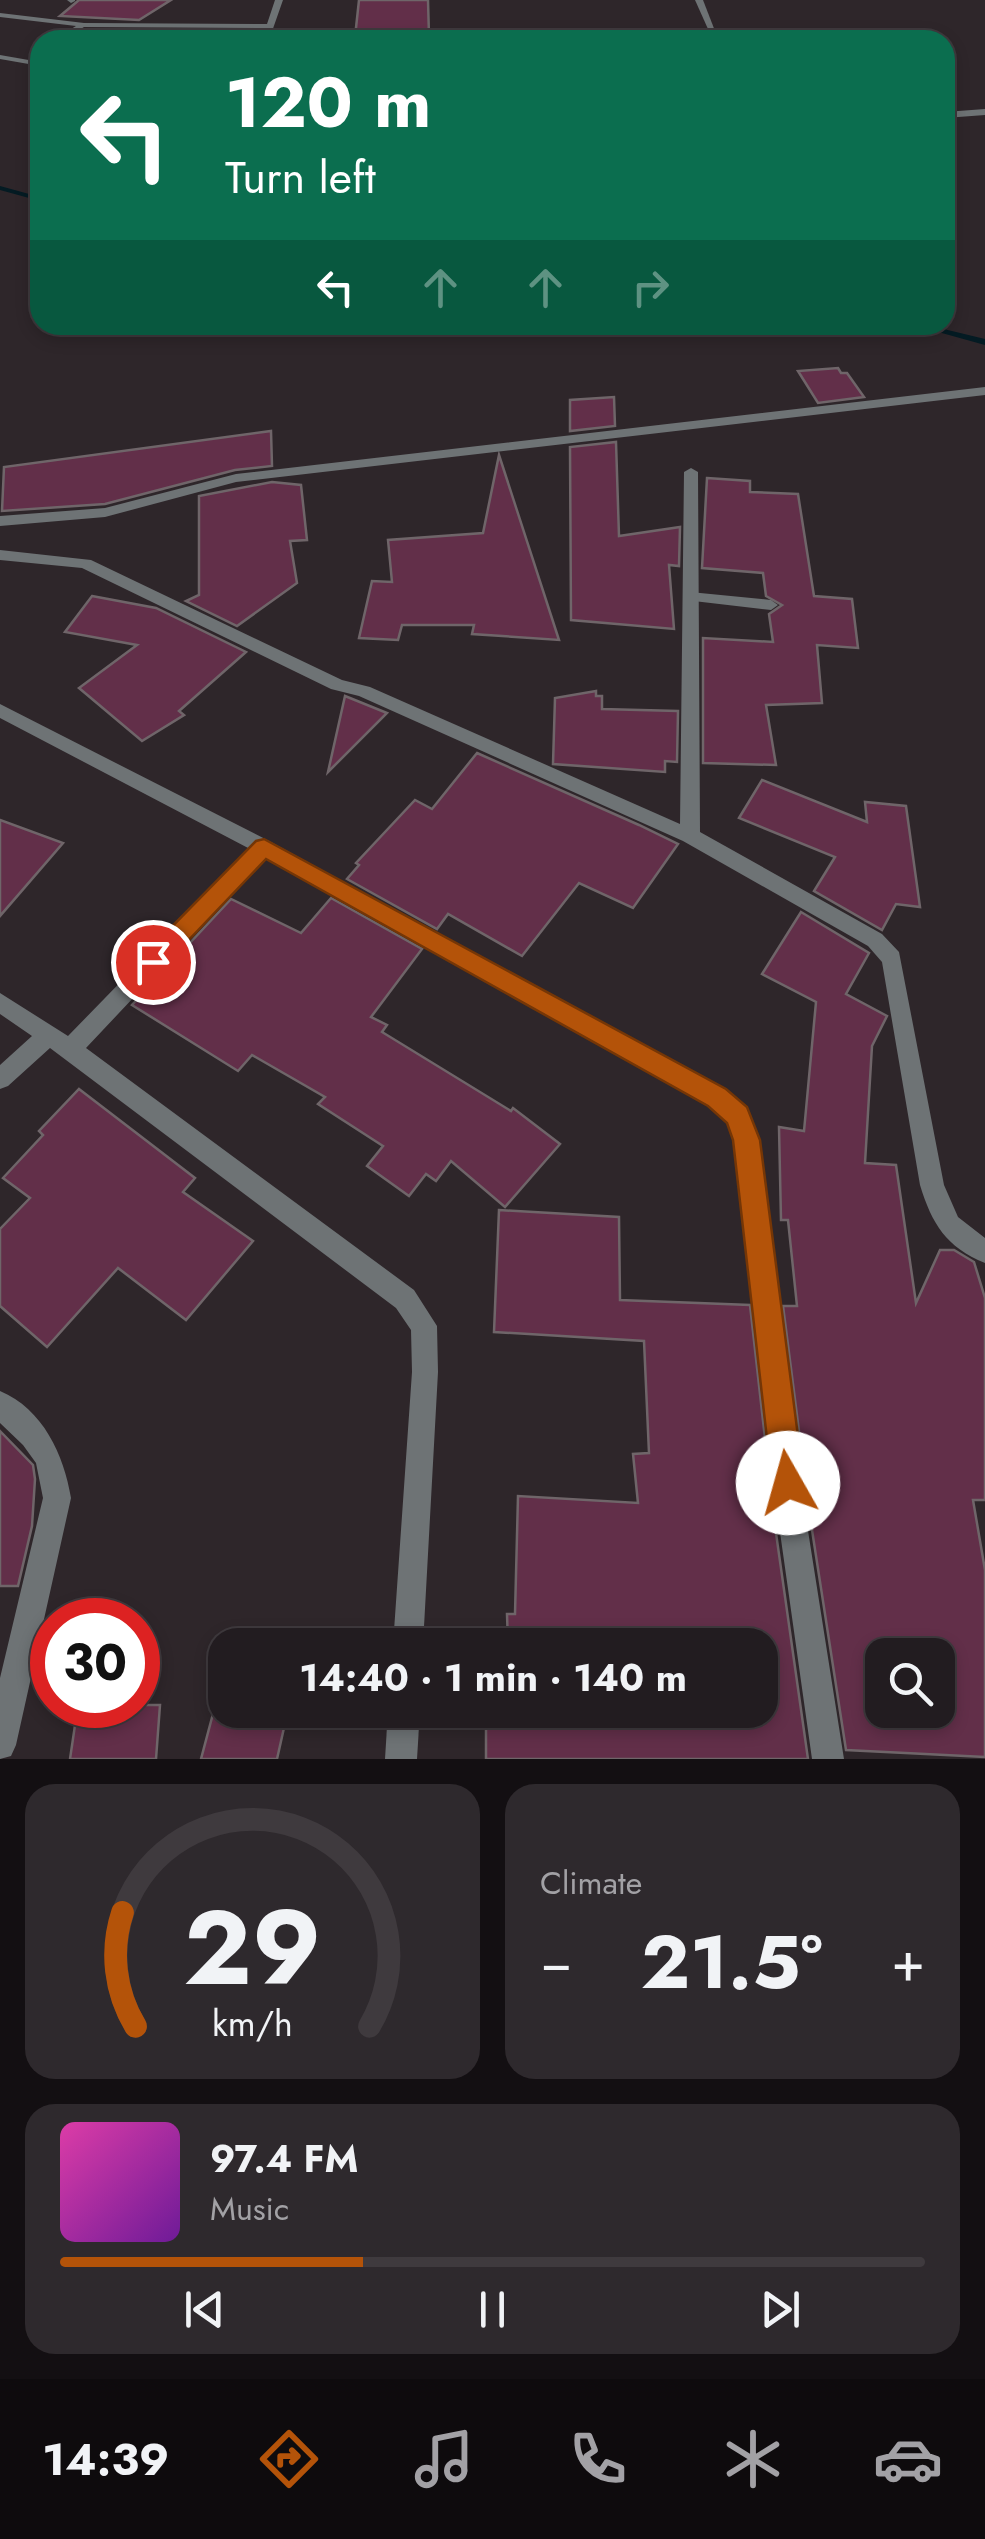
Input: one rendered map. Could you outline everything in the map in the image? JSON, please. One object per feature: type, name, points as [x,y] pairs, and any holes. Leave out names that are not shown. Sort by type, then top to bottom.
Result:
[{"type":"street","points":[[0,521],[105,512],[236,478],[985,390]]},
{"type":"street","points":[[690,836],[691,472]]},
{"type":"street","points":[[0,555],[85,563],[337,685],[364,691],[690,836],[851,924],[892,958],[932,1185],[941,1215],[962,1242],[985,1251]]},
{"type":"street","points":[[0,710],[264,847],[717,1098],[738,1116],[747,1140],[787,1480],[828,1759]]},
{"type":"street","points":[[0,1079],[58,1042],[264,847]]},
{"type":"street","points":[[0,1002],[405,1299],[424,1326],[425,1372],[409,1628]]},
{"type":"street","points":[[0,1406],[38,1439],[53,1465],[57,1498],[0,1745]]},
{"type":"street","points":[[402,1759],[403,1728]]},
{"type":"lane","points":[[269,30],[280,0]]},
{"type":"lane","points":[[699,0],[712,29]]},
{"type":"lane","points":[[0,15],[84,25],[271,26]]},
{"type":"lane","points":[[75,30],[84,25]]},
{"type":"lane","points":[[20,61],[30,56]]},
{"type":"lane","points":[[0,57],[30,62]]},
{"type":"lane","points":[[955,115],[980,116]]},
{"type":"lane","points":[[690,597],[771,605]]},
{"type":"building","points":[[79,0],[171,0],[139,20],[60,16]]},
{"type":"building","points":[[359,0],[428,0],[429,30],[356,30]]},
{"type":"building","points":[[838,368],[847,373],[864,397],[818,403],[798,371]]},
{"type":"building","points":[[614,397],[615,426],[570,431],[570,400]]},
{"type":"building","points":[[271,431],[272,466],[235,470],[105,504],[2,511],[4,467]]},
{"type":"building","points":[[616,442],[619,536],[680,527],[679,566],[669,565],[674,629],[571,620],[570,447]]},
{"type":"building","points":[[499,455],[559,640],[472,634],[474,625],[402,625],[398,640],[359,638],[372,581],[392,582],[388,540],[483,533]]},
{"type":"building","points":[[707,478],[750,481],[750,492],[798,494],[814,596],[852,599],[858,648],[817,645],[822,703],[766,705],[776,765],[703,763],[703,638],[773,642],[769,614],[782,605],[766,596],[763,573],[702,568]]},
{"type":"building","points":[[272,482],[301,485],[307,540],[290,541],[297,583],[237,626],[186,601],[199,595],[199,496]]},
{"type":"building","points":[[92,596],[156,608],[246,652],[179,711],[184,715],[142,741],[79,688],[137,645],[65,632]]},
{"type":"building","points":[[596,691],[596,696],[602,696],[602,709],[678,711],[677,762],[665,761],[665,772],[553,764],[555,698]]},
{"type":"building","points":[[345,696],[387,713],[328,772]]},
{"type":"building","points":[[477,753],[678,844],[633,908],[579,883],[522,956],[448,914],[437,929],[347,879],[359,865],[356,863],[415,800],[432,809]]},
{"type":"building","points":[[762,780],[867,822],[865,802],[906,806],[920,907],[896,904],[882,930],[814,891],[835,857],[739,818]]},
{"type":"building","points":[[0,820],[63,843],[0,916]]},
{"type":"building","points":[[331,898],[422,949],[371,1017],[387,1025],[382,1032],[511,1111],[513,1108],[560,1144],[505,1207],[451,1161],[436,1181],[426,1174],[409,1196],[367,1166],[383,1146],[318,1104],[325,1097],[252,1055],[238,1071],[132,1005],[231,899],[301,933]]},
{"type":"building","points":[[801,912],[869,953],[846,994],[887,1016],[872,1046],[865,1163],[896,1165],[916,1303],[940,1250],[954,1250],[974,1262],[985,1298],[985,1500],[973,1500],[985,1570],[985,1757],[846,1750],[783,1306],[797,1306],[788,1220],[781,1220],[779,1127],[804,1131],[816,1002],[762,974]]},
{"type":"building","points":[[79,1089],[195,1178],[183,1192],[253,1241],[186,1320],[118,1268],[47,1347],[0,1306],[0,1229],[30,1198],[3,1178],[43,1135],[39,1131]]},
{"type":"building","points":[[499,1210],[619,1217],[620,1300],[750,1305],[774,1519],[808,1759],[486,1759],[486,1728],[778,1728],[778,1628],[507,1628],[507,1614],[515,1614],[518,1496],[638,1503],[633,1454],[649,1453],[644,1341],[494,1332]]},
{"type":"building","points":[[0,1431],[33,1465],[35,1479],[32,1526],[18,1586],[0,1586]]},
{"type":"building","points":[[75,1728],[158,1728],[156,1759],[70,1759]]},
{"type":"building","points":[[209,1728],[284,1728],[277,1759],[201,1759]]},
{"type":"waterway","points":[[0,188],[30,196]]},
{"type":"waterway","points":[[955,334],[985,342]]},
{"type":"route","points":[[153,962],[264,847],[717,1098],[738,1116],[747,1140],[788,1483]]}]
